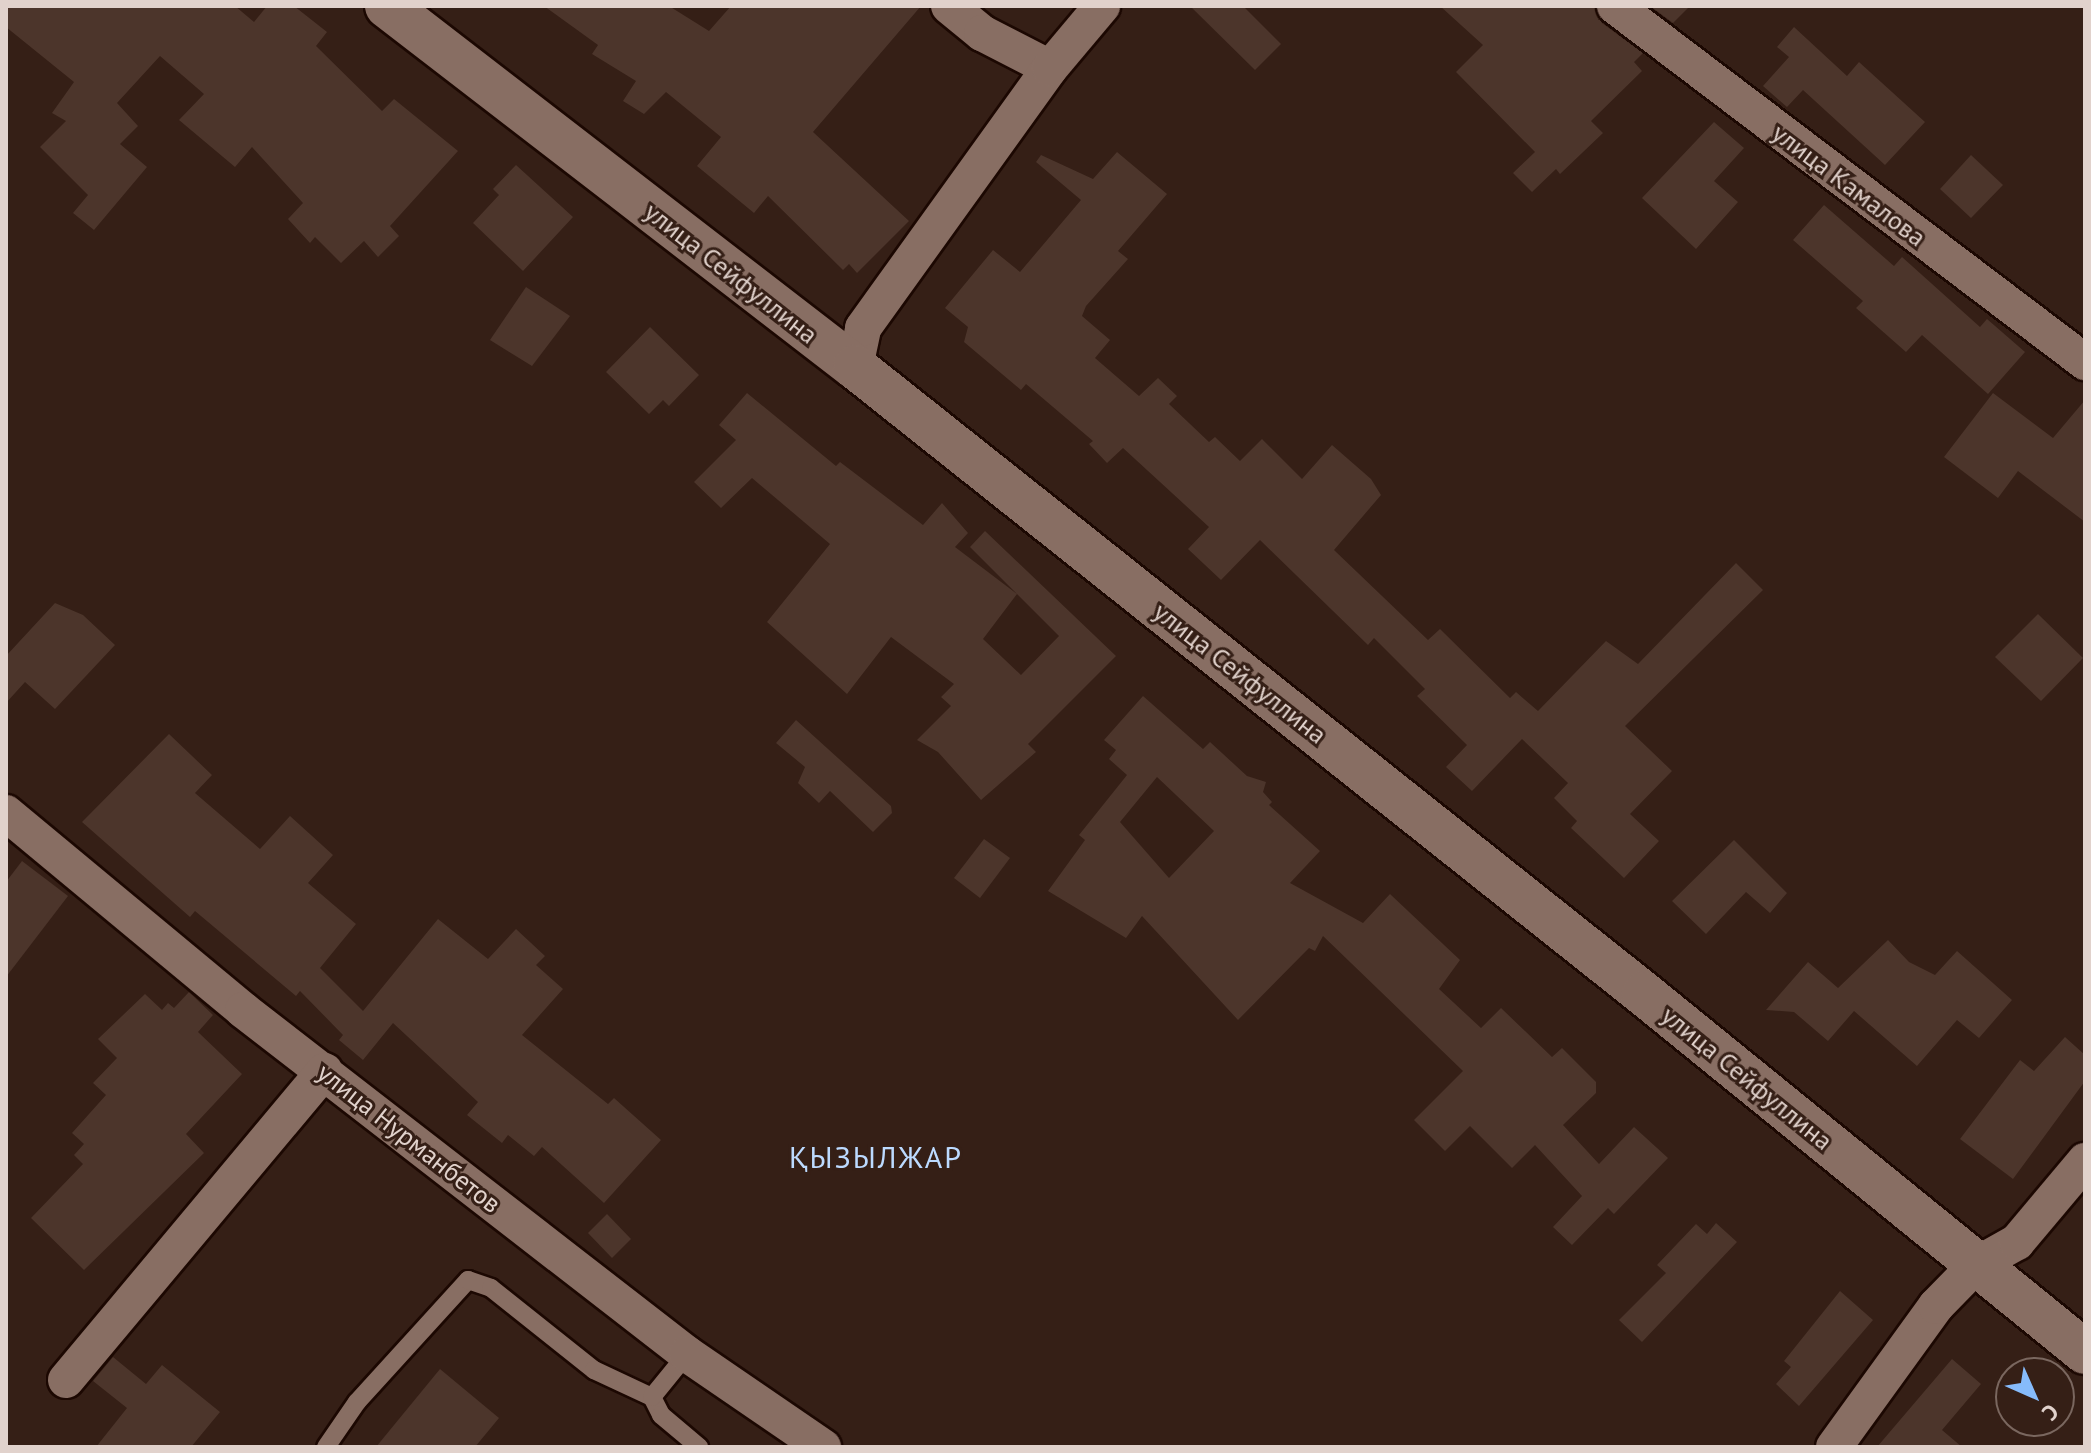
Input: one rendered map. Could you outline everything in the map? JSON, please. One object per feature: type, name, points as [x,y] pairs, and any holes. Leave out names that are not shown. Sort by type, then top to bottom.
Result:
[{"type":"street","name":"улица Сейфуллина","points":[[387,6],[855,367],[1632,984],[2085,1352]]},
{"type":"street","points":[[949,6],[982,33],[1050,68]]},
{"type":"street","points":[[855,367],[863,328],[1050,68],[1102,6]]},
{"type":"street","name":"улица Камалова","points":[[1615,6],[2085,362]]},
{"type":"street","name":"улица Нурманбетов","points":[[6,813],[324,1071],[687,1354],[823,1447]]},
{"type":"street","points":[[66,1380],[324,1071]]},
{"type":"street","points":[[1834,1447],[1936,1306],[1976,1265],[2017,1242],[2085,1161]]},
{"type":"lane","points":[[326,1447],[357,1402],[468,1280],[491,1288],[594,1370],[652,1397],[661,1415],[699,1447]]},
{"type":"lane","points":[[652,1397],[687,1354]]},
{"type":"building","points":[[6,6],[235,6],[254,22],[267,6],[294,6],[327,32],[316,46],[382,111],[394,99],[458,151],[390,226],[399,236],[378,257],[364,241],[341,263],[315,237],[310,243],[288,219],[303,203],[252,147],[235,167],[179,120],[204,94],[160,56],[117,103],[138,126],[120,144],[147,167],[94,230],[73,213],[88,195],[40,147],[66,121],[52,113],[74,82],[6,27]]},
{"type":"building","points":[[544,6],[669,6],[709,31],[731,6],[921,6],[813,132],[909,221],[857,273],[849,264],[843,270],[768,196],[754,213],[697,166],[721,137],[666,92],[644,114],[623,101],[636,81],[592,54],[598,45]]},
{"type":"building","points":[[1190,6],[1243,6],[1281,44],[1255,70]]},
{"type":"building","points":[[1440,6],[1594,6],[1602,23],[1643,53],[1634,62],[1642,71],[1591,121],[1603,133],[1560,174],[1556,169],[1532,192],[1513,173],[1535,152],[1456,72],[1483,45]]},
{"type":"building","points":[[1650,6],[1690,6],[1673,23]]},
{"type":"building","points":[[1794,27],[1847,76],[1859,62],[1925,122],[1885,165],[1803,90],[1787,107],[1763,86],[1789,57],[1777,47]]},
{"type":"building","points":[[1714,122],[1744,148],[1714,181],[1738,202],[1696,249],[1642,198]]},
{"type":"building","points":[[1117,152],[1167,194],[1118,251],[1128,259],[1086,306],[1082,316],[1110,340],[1095,358],[1139,396],[1158,378],[1177,396],[1169,404],[1209,442],[1215,437],[1240,461],[1262,439],[1302,479],[1332,445],[1371,479],[1381,495],[1334,550],[1428,640],[1440,629],[1510,698],[1516,692],[1538,711],[1606,641],[1638,664],[1736,563],[1763,590],[1625,726],[1672,771],[1630,814],[1659,841],[1624,878],[1571,828],[1577,821],[1554,798],[1568,783],[1522,739],[1472,791],[1446,767],[1467,745],[1417,696],[1425,689],[1374,638],[1368,645],[1260,540],[1221,580],[1188,549],[1209,527],[1123,448],[1107,463],[1089,444],[1093,441],[1026,384],[1021,390],[964,342],[968,327],[945,308],[993,250],[1020,272],[1081,200],[1036,162],[1041,155],[1093,179]]},
{"type":"building","points":[[1971,155],[2003,185],[1971,218],[1940,189]]},
{"type":"building","points":[[516,165],[573,217],[523,271],[473,223],[499,195],[493,189]]},
{"type":"building","points":[[1824,205],[1894,266],[1902,257],[1980,327],[1987,319],[2025,352],[1988,394],[1922,335],[1906,352],[1856,308],[1863,301],[1793,240]]},
{"type":"building","points":[[526,287],[570,316],[532,366],[490,340]]},
{"type":"building","points":[[650,327],[699,375],[669,406],[663,400],[649,414],[606,372]]},
{"type":"building","points":[[747,393],[836,466],[840,462],[923,525],[942,503],[968,533],[955,547],[1017,594],[970,547],[985,531],[1116,656],[1028,744],[1036,752],[981,800],[938,752],[917,740],[951,706],[941,697],[954,684],[891,637],[847,694],[767,622],[830,544],[752,478],[721,508],[694,482],[736,440],[719,425]],"holes":[[[1017,594],[1059,636],[1021,675],[983,639]]]},
{"type":"building","points":[[1993,393],[2053,438],[2085,400],[2085,522],[2018,471],[1998,498],[1944,457]]},
{"type":"building","points":[[55,603],[83,615],[115,645],[55,709],[25,682],[6,703],[6,656]]},
{"type":"building","points":[[2038,614],[2083,658],[2041,701],[1995,657]]},
{"type":"building","points":[[1143,696],[1203,749],[1210,742],[1247,776],[1266,782],[1263,792],[1272,802],[1269,805],[1320,851],[1290,883],[1363,923],[1390,894],[1460,960],[1439,989],[1481,1028],[1501,1008],[1552,1057],[1562,1048],[1596,1082],[1596,1093],[1563,1125],[1599,1164],[1634,1127],[1668,1158],[1614,1214],[1608,1208],[1572,1245],[1553,1227],[1582,1196],[1535,1145],[1512,1168],[1470,1126],[1445,1151],[1414,1120],[1463,1071],[1323,936],[1315,951],[1309,948],[1238,1020],[1142,916],[1126,938],[1048,891],[1085,840],[1079,835],[1127,775],[1109,759],[1116,750],[1104,740]],"holes":[[[1157,777],[1214,831],[1169,878],[1120,822]]]},
{"type":"building","points":[[796,720],[891,806],[892,813],[873,832],[830,791],[819,803],[798,783],[805,767],[776,743]]},
{"type":"building","points":[[169,734],[212,775],[195,793],[260,849],[290,816],[333,855],[308,883],[356,924],[320,968],[363,1011],[438,919],[488,959],[516,929],[545,956],[536,965],[563,989],[522,1035],[608,1104],[614,1098],[661,1140],[604,1203],[542,1147],[534,1156],[508,1135],[502,1143],[467,1115],[478,1102],[393,1023],[363,1060],[339,1040],[343,1035],[300,991],[296,996],[195,911],[190,917],[82,822]]},
{"type":"building","points":[[984,839],[1010,858],[980,898],[954,878]]},
{"type":"building","points":[[1734,840],[1787,893],[1770,913],[1746,892],[1706,934],[1672,901]]},
{"type":"building","points":[[22,861],[68,896],[6,977],[6,882]]},
{"type":"building","points":[[1888,940],[1909,962],[1935,975],[1957,951],[2012,1000],[1979,1038],[1957,1020],[1917,1066],[1854,1011],[1828,1041],[1794,1012],[1766,1010],[1808,962],[1838,988]]},
{"type":"building","points":[[189,992],[213,1015],[198,1032],[242,1074],[186,1134],[204,1153],[84,1270],[31,1218],[83,1164],[74,1155],[84,1144],[72,1133],[106,1095],[93,1083],[117,1058],[98,1039],[145,994],[162,1010],[168,1003],[174,1008]]},
{"type":"building","points":[[2065,1037],[2085,1055],[2085,1081],[2013,1179],[1960,1139],[2020,1060],[2034,1071]]},
{"type":"building","points":[[607,1214],[631,1239],[612,1258],[588,1233]]},
{"type":"building","points":[[1716,1223],[1737,1242],[1642,1342],[1619,1320],[1666,1273],[1657,1265],[1696,1224],[1707,1234]]},
{"type":"building","points":[[1840,1291],[1873,1320],[1799,1406],[1776,1384],[1791,1367],[1784,1361]]},
{"type":"building","points":[[113,1357],[146,1384],[162,1365],[220,1412],[191,1447],[96,1447],[127,1408],[93,1381]]},
{"type":"building","points":[[1952,1359],[1981,1384],[1942,1430],[1962,1447],[1877,1447]]},
{"type":"building","points":[[440,1369],[499,1418],[475,1447],[376,1447]]},
{"type":"district","name":"ҚЫЗЫЛЖАР","points":[[876,1157]]}]
